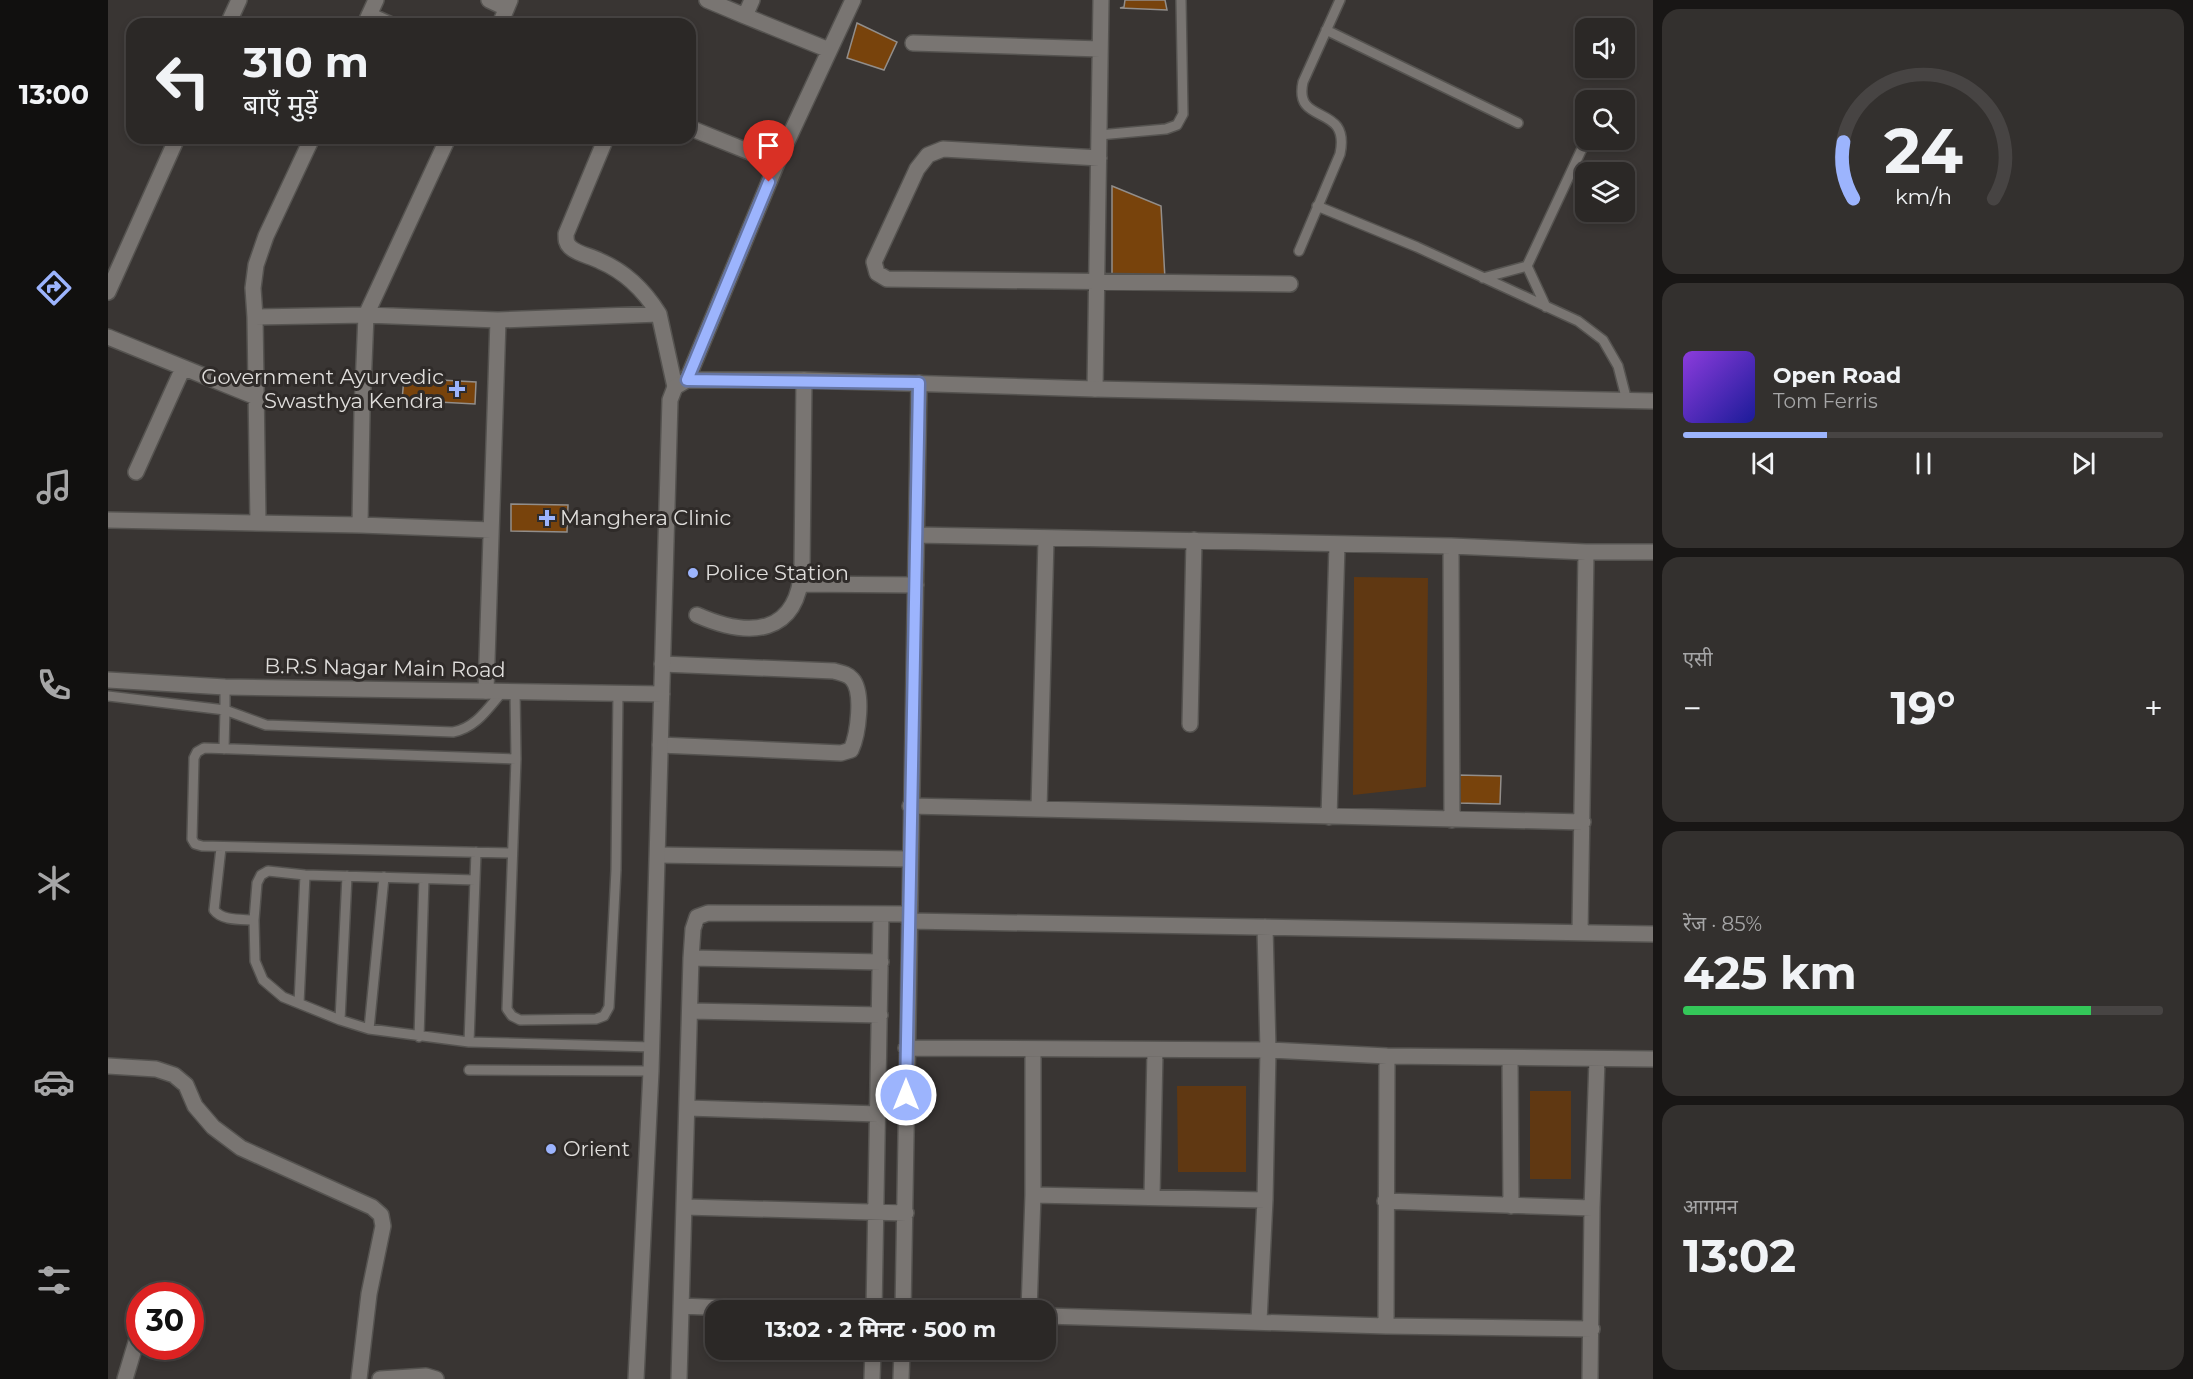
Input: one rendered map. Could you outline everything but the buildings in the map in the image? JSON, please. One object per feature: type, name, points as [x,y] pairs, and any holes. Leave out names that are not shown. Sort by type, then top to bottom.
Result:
[{"type":"street","points":[[231,18],[239,0]]},
{"type":"street","points":[[367,18],[376,0]]},
{"type":"street","points":[[489,0],[508,4],[502,18]]},
{"type":"street","points":[[707,0],[829,50]]},
{"type":"street","points":[[745,16],[752,0]]},
{"type":"street","points":[[636,1379],[652,1047],[670,400],[681,384],[777,163],[853,0]]},
{"type":"street","points":[[1095,389],[1101,0]]},
{"type":"street","points":[[913,43],[1100,49]]},
{"type":"street","points":[[696,130],[777,163]]},
{"type":"street","points":[[108,292],[174,144]]},
{"type":"street","points":[[258,523],[253,288],[256,265],[266,236],[309,144]]},
{"type":"street","points":[[360,525],[366,315],[445,144]]},
{"type":"street","points":[[604,144],[566,234],[566,242],[572,249],[602,261],[625,275],[645,292],[659,314],[681,384]]},
{"type":"street","points":[[1099,158],[943,149],[928,155],[917,169],[874,262],[877,273],[887,279],[1290,284]]},
{"type":"street","points":[[255,317],[366,315],[498,320],[659,314]]},
{"type":"street","points":[[486,691],[498,320]]},
{"type":"street","points":[[108,337],[256,397]]},
{"type":"street","points":[[136,472],[183,368]]},
{"type":"street","points":[[681,384],[804,380],[1095,389],[1653,401]]},
{"type":"street","points":[[697,615],[719,625],[741,629],[766,626],[784,618],[796,601],[801,584],[804,380]]},
{"type":"street","points":[[903,1300],[919,383]]},
{"type":"street","points":[[108,520],[491,530]]},
{"type":"street","points":[[917,535],[1653,552]]},
{"type":"street","points":[[1039,808],[1047,539]]},
{"type":"street","points":[[1190,724],[1194,540]]},
{"type":"street","points":[[1329,817],[1336,545]]},
{"type":"street","points":[[1450,546],[1452,820]]},
{"type":"street","points":[[1580,933],[1586,552]]},
{"type":"street","points":[[801,584],[916,585]]},
{"type":"street","points":[[660,746],[841,753],[851,750],[855,741],[859,700],[857,686],[850,676],[834,671],[662,664]]},
{"type":"street","name":"B.R.S Nagar Main Road","points":[[108,680],[225,687],[662,694]]},
{"type":"street","points":[[910,806],[1583,822]]},
{"type":"street","points":[[658,855],[910,859]]},
{"type":"street","points":[[680,1379],[691,958],[693,929],[697,917],[708,913],[881,914],[909,917],[1265,927],[1653,934]]},
{"type":"street","points":[[874,1300],[881,914]]},
{"type":"street","points":[[1258,1321],[1265,1200],[1268,1050],[1265,927]]},
{"type":"street","points":[[691,958],[881,962]]},
{"type":"street","points":[[690,1011],[880,1015]]},
{"type":"street","points":[[906,1048],[1268,1050],[1387,1056],[1653,1059]]},
{"type":"street","points":[[1029,1300],[1033,1050]]},
{"type":"street","points":[[1152,1196],[1155,1051]]},
{"type":"street","points":[[1386,1326],[1387,1056]]},
{"type":"street","points":[[1510,1058],[1511,1206]]},
{"type":"street","points":[[1590,1379],[1597,1059]]},
{"type":"street","points":[[108,1066],[156,1069],[174,1075],[186,1085],[195,1106],[213,1127],[241,1148],[372,1207],[381,1215],[383,1226],[369,1294],[359,1379]]},
{"type":"street","points":[[688,1108],[878,1114]]},
{"type":"street","points":[[1032,1195],[1265,1200]]},
{"type":"street","points":[[1385,1201],[1592,1208]]},
{"type":"street","points":[[685,1207],[906,1213]]},
{"type":"street","points":[[681,1306],[705,1307]]},
{"type":"street","points":[[1056,1316],[1386,1326],[1592,1329]]},
{"type":"street","points":[[125,1379],[131,1360]]},
{"type":"street","points":[[872,1379],[873,1360]]},
{"type":"street","points":[[901,1379],[902,1360]]},
{"type":"street","points":[[380,1379],[426,1376],[436,1379]]},
{"type":"lane","points":[[1099,135],[1166,129],[1177,125],[1183,114],[1181,0]]},
{"type":"lane","points":[[1299,251],[1340,154],[1343,141],[1341,130],[1332,121],[1304,104],[1300,93],[1340,0]]},
{"type":"lane","points":[[1326,30],[1518,123]]},
{"type":"lane","points":[[1483,278],[1527,266],[1581,150]]},
{"type":"lane","points":[[1317,206],[1417,247],[1578,321],[1603,340],[1618,366],[1627,401]]},
{"type":"lane","points":[[1527,266],[1546,307]]},
{"type":"lane","points":[[224,749],[225,687]]},
{"type":"lane","points":[[108,696],[225,710],[266,725],[453,732],[465,730],[471,726],[509,691]]},
{"type":"lane","points":[[509,691],[516,759],[507,1008],[512,1016],[520,1020],[596,1019],[604,1016],[609,1008],[616,870],[618,692]]},
{"type":"lane","points":[[512,853],[221,848],[195,844],[192,839],[194,758],[197,752],[204,748],[516,759]]},
{"type":"lane","points":[[221,848],[214,910],[224,917],[254,920]]},
{"type":"lane","points":[[469,1042],[477,852]]},
{"type":"lane","points":[[476,880],[304,875],[268,871],[261,875],[257,883],[254,920],[255,961],[263,980],[283,997],[369,1029],[469,1042],[652,1047]]},
{"type":"lane","points":[[299,1003],[304,875]]},
{"type":"lane","points":[[340,1020],[347,876]]},
{"type":"lane","points":[[369,1029],[384,877]]},
{"type":"lane","points":[[419,1037],[424,879]]},
{"type":"lane","points":[[469,1070],[651,1071]]},
{"type":"shaded area","points":[[1354,577],[1428,578],[1426,787],[1353,795]]},
{"type":"shaded area","points":[[1177,1086],[1246,1086],[1246,1172],[1178,1172]]},
{"type":"shaded area","points":[[1530,1091],[1571,1091],[1571,1179],[1530,1179]]},
{"type":"place","name":"Government Ayurvedic Swasthya Kendra","points":[[457,389]]},
{"type":"place","name":"Manghera Clinic","points":[[547,518]]},
{"type":"place","name":"Police Station","points":[[693,573]]},
{"type":"place","name":"Orient","points":[[551,1149]]},
{"type":"route","points":[[769,182],[687,380],[919,383],[906,1095]]}]
